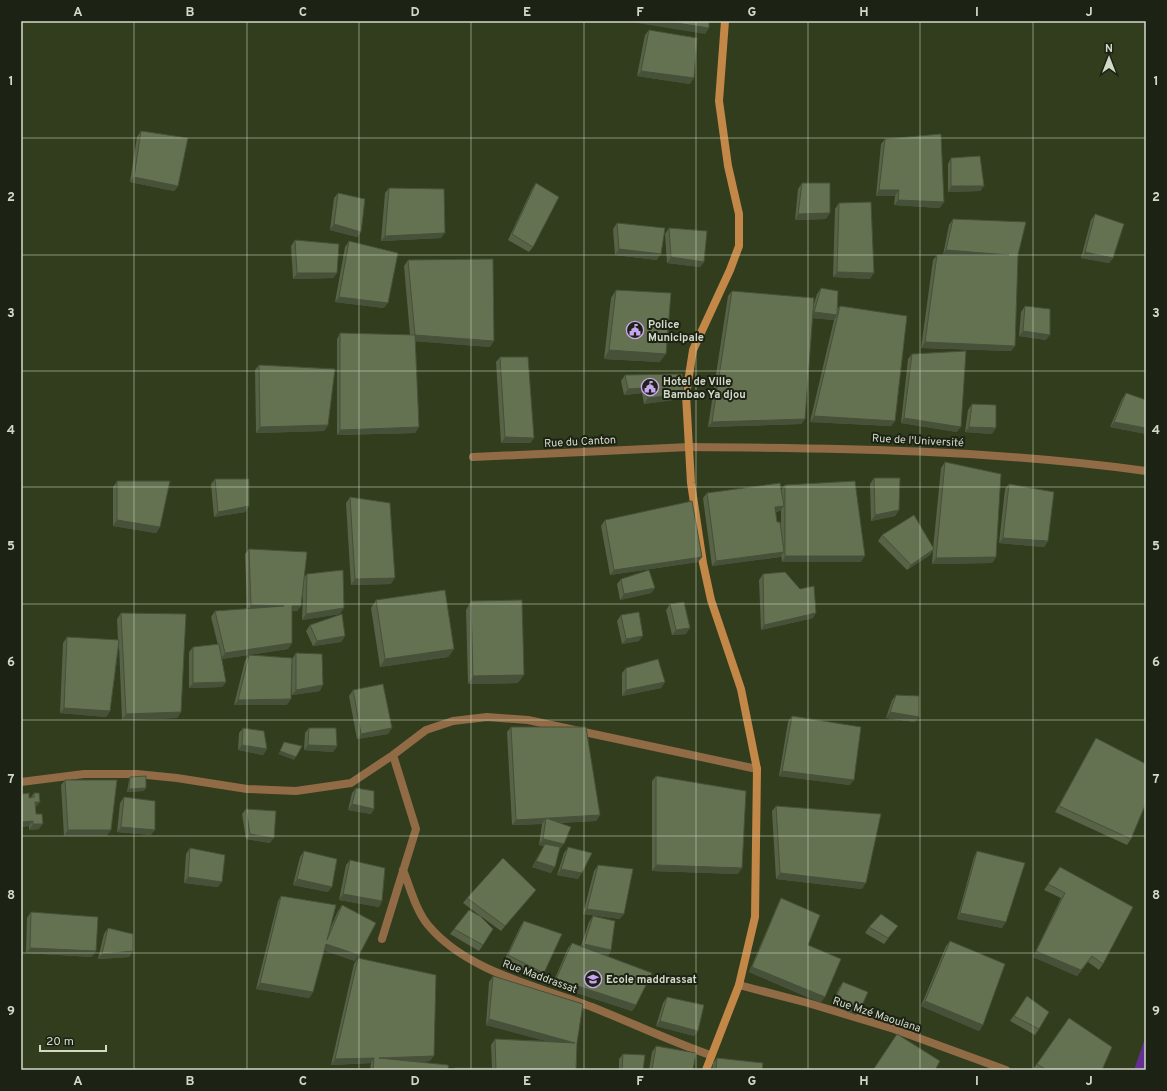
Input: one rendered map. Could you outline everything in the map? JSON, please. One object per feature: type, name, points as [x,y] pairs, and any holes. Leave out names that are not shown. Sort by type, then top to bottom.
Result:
[{"type":"main road","points":[[706,1070],[710,1054],[739,985],[755,917],[756,769],[741,688],[711,600],[705,570],[691,483],[686,395],[693,350],[730,270],[739,246],[739,214],[728,166],[719,101],[725,21]]},
{"type":"street","name":"Rue du Canton","points":[[473,457],[688,447]]},
{"type":"street","name":"Rue de l'Université","points":[[688,447],[892,449],[1012,456],[1146,471]]},
{"type":"street","points":[[21,782],[84,774],[137,774],[177,778],[247,789],[296,791],[351,782],[393,755],[426,730],[453,721],[487,717],[528,720],[756,769]]},
{"type":"street","points":[[382,939],[416,830],[393,755]]},
{"type":"street","name":"Rue Maddrassat","points":[[404,870],[414,899],[427,925],[451,947],[481,965],[508,977],[579,1002],[673,1042],[710,1054]]},
{"type":"street","name":"Rue Mzé Maoulana","points":[[739,985],[808,1003],[894,1029],[1006,1070]]},
{"type":"shaded area","points":[[1146,1035],[1146,1070],[1134,1070]]},
{"type":"building","points":[[663,21],[709,21],[709,28]]},
{"type":"building","points":[[649,30],[697,38],[694,78],[641,71]]},
{"type":"building","points":[[141,131],[188,138],[178,186],[134,177]]},
{"type":"building","points":[[941,134],[944,202],[898,200],[899,190],[879,190],[885,139]]},
{"type":"building","points":[[980,156],[984,186],[951,186],[951,158]]},
{"type":"building","points":[[536,183],[559,197],[533,247],[512,234]]},
{"type":"building","points":[[802,183],[830,183],[830,213],[798,214]]},
{"type":"building","points":[[389,188],[444,189],[445,233],[385,236]]},
{"type":"building","points":[[338,193],[365,199],[361,232],[334,224]]},
{"type":"building","points":[[871,202],[874,273],[837,272],[839,203]]},
{"type":"building","points":[[1095,214],[1124,224],[1113,258],[1085,252]]},
{"type":"building","points":[[953,219],[1026,222],[1018,255],[1015,346],[925,342],[937,255],[1009,255],[946,250]]},
{"type":"building","points":[[617,223],[665,228],[661,254],[619,249]]},
{"type":"building","points":[[669,228],[707,231],[704,262],[671,257]]},
{"type":"building","points":[[295,240],[339,244],[337,273],[297,273]]},
{"type":"building","points":[[349,241],[398,253],[388,303],[339,297]]},
{"type":"building","points":[[493,259],[494,341],[415,335],[408,260]]},
{"type":"building","points":[[821,288],[838,291],[837,315],[814,312]]},
{"type":"building","name":"Police Municipale","points":[[616,290],[671,293],[666,354],[609,350]]},
{"type":"building","points":[[732,291],[814,298],[805,419],[712,422]]},
{"type":"building","points":[[840,306],[907,316],[895,421],[814,416]]},
{"type":"building","points":[[1025,306],[1050,309],[1050,335],[1023,331]]},
{"type":"building","points":[[340,333],[415,335],[419,427],[340,430]]},
{"type":"building","points":[[966,351],[961,427],[904,418],[912,354]]},
{"type":"building","points":[[500,357],[528,357],[534,438],[505,437]]},
{"type":"building","points":[[259,365],[335,369],[328,425],[260,427]]},
{"type":"building","name":"Hotel de Ville Bambao Ya djou","points":[[682,374],[684,394],[648,398],[645,388],[628,389],[625,375]]},
{"type":"building","points":[[1126,393],[1146,400],[1146,428],[1114,422]]},
{"type":"building","points":[[972,404],[996,405],[996,428],[969,427]]},
{"type":"building","points":[[945,462],[1001,474],[996,557],[936,558]]},
{"type":"building","points":[[874,478],[900,478],[899,510],[875,515]]},
{"type":"building","points":[[215,479],[249,479],[249,506],[218,512]]},
{"type":"building","points":[[117,481],[170,481],[160,527],[117,520]]},
{"type":"building","points":[[855,481],[865,556],[785,556],[785,485]]},
{"type":"building","points":[[780,483],[784,506],[775,507],[777,522],[780,522],[784,552],[716,561],[707,493]]},
{"type":"building","points":[[1009,484],[1054,492],[1048,541],[1003,538]]},
{"type":"building","points":[[350,497],[390,503],[395,578],[355,579]]},
{"type":"building","points":[[692,501],[702,557],[614,570],[605,520]]},
{"type":"building","points":[[914,515],[934,549],[911,565],[882,535]]},
{"type":"building","points":[[249,549],[307,552],[301,606],[292,606],[292,643],[225,653],[215,611],[284,606],[251,605]]},
{"type":"building","points":[[343,570],[344,608],[306,614],[307,574]]},
{"type":"building","points":[[649,570],[655,588],[624,594],[621,579]]},
{"type":"building","points":[[785,572],[800,589],[814,586],[816,613],[764,625],[763,574]]},
{"type":"building","points":[[445,590],[454,649],[385,659],[376,600]]},
{"type":"building","points":[[522,600],[524,675],[473,676],[471,601]]},
{"type":"building","points":[[684,602],[690,628],[676,630],[670,604]]},
{"type":"building","points":[[639,612],[643,636],[626,639],[621,615]]},
{"type":"building","points":[[121,613],[186,614],[181,712],[126,714]]},
{"type":"building","points":[[342,614],[345,636],[317,641],[310,625]]},
{"type":"building","points":[[67,637],[119,640],[110,711],[64,708]]},
{"type":"building","points":[[219,644],[226,682],[193,683],[193,647]]},
{"type":"building","points":[[296,653],[322,654],[323,685],[296,690]]},
{"type":"building","points":[[249,655],[292,658],[291,699],[238,700]]},
{"type":"building","points":[[658,659],[665,682],[626,690],[626,668]]},
{"type":"building","points":[[383,684],[392,728],[361,734],[353,690]]},
{"type":"building","points":[[896,695],[919,696],[919,717],[890,712]]},
{"type":"building","points":[[792,716],[861,727],[854,780],[782,771]]},
{"type":"building","points":[[511,727],[586,727],[600,815],[516,820]]},
{"type":"building","points":[[243,728],[264,731],[267,749],[242,745]]},
{"type":"building","points":[[309,728],[336,728],[337,746],[308,745]]},
{"type":"building","points":[[1096,738],[1146,764],[1146,803],[1131,839],[1059,806]]},
{"type":"building","points":[[284,742],[302,746],[296,757],[280,751]]},
{"type":"building","points":[[146,776],[146,788],[129,789],[130,777]]},
{"type":"building","points":[[656,776],[746,791],[742,868],[656,865]]},
{"type":"building","points":[[65,780],[117,780],[111,830],[68,830]]},
{"type":"building","points":[[356,788],[374,791],[374,809],[352,804]]},
{"type":"building","points":[[29,793],[29,798],[34,797],[34,793],[39,793],[40,802],[35,802],[36,814],[42,814],[43,824],[33,824],[33,821],[21,822],[22,794]]},
{"type":"building","points":[[124,797],[155,801],[155,830],[121,827]]},
{"type":"building","points":[[776,806],[881,814],[866,883],[780,873]]},
{"type":"building","points":[[246,809],[276,811],[274,838],[250,834]]},
{"type":"building","points":[[546,818],[571,827],[564,844],[543,839]]},
{"type":"building","points":[[545,844],[560,847],[555,867],[536,861]]},
{"type":"building","points":[[568,847],[592,853],[582,873],[561,869]]},
{"type":"building","points":[[190,848],[225,855],[222,882],[188,877]]},
{"type":"building","points":[[304,851],[337,859],[332,887],[297,879]]},
{"type":"building","points":[[977,851],[1025,863],[1006,922],[960,913]]},
{"type":"building","points":[[503,858],[536,890],[505,926],[467,898]]},
{"type":"building","points":[[350,860],[385,868],[382,901],[343,894]]},
{"type":"building","points":[[598,865],[633,869],[624,914],[587,909]]},
{"type":"building","points":[[1060,867],[1133,907],[1103,964],[1092,956],[1081,970],[1036,951],[1065,893],[1048,884]]},
{"type":"building","points":[[281,896],[336,905],[327,940],[342,905],[376,923],[359,955],[326,944],[313,992],[260,983]]},
{"type":"building","points":[[781,898],[820,915],[808,945],[841,959],[825,997],[752,967]]},
{"type":"building","points":[[469,910],[480,916],[493,929],[483,945],[454,929]]},
{"type":"building","points":[[31,912],[98,917],[96,951],[30,948]]},
{"type":"building","points":[[881,914],[898,926],[888,938],[869,927]]},
{"type":"building","points":[[593,916],[615,921],[611,950],[584,944]]},
{"type":"building","points":[[524,921],[562,934],[544,973],[508,955]]},
{"type":"building","points":[[108,928],[133,934],[133,951],[102,954]]},
{"type":"building","points":[[950,941],[1005,964],[983,1025],[925,1001]]},
{"type":"building","points":[[572,943],[652,973],[636,1005],[556,979]]},
{"type":"building","points":[[358,958],[436,975],[434,1056],[379,1058],[448,1065],[449,1070],[373,1070],[374,1058],[335,1059]]},
{"type":"building","points":[[493,976],[583,1004],[577,1043],[576,1070],[496,1070],[495,1039],[575,1043],[489,1019]]},
{"type":"building","points":[[843,982],[868,992],[860,1010],[835,999]]},
{"type":"building","points":[[1027,996],[1049,1012],[1039,1029],[1014,1016]]},
{"type":"building","points":[[667,997],[704,1005],[698,1031],[660,1021]]},
{"type":"building","points":[[1069,1018],[1112,1047],[1102,1070],[1047,1070],[1037,1064]]},
{"type":"building","points":[[897,1034],[940,1061],[935,1070],[873,1070]]},
{"type":"building","points":[[656,1046],[696,1053],[693,1070],[652,1070]]},
{"type":"building","points":[[623,1054],[645,1055],[643,1070],[622,1070]]},
{"type":"building","points":[[717,1058],[763,1063],[762,1070],[716,1070]]},
{"type":"building","points":[[455,1068],[492,1068],[492,1070],[455,1070]]},
{"type":"place","name":"Police Municipale","points":[[635,330]]},
{"type":"place","name":"Hotel de Ville Bambao Ya djou","points":[[650,387]]},
{"type":"place","name":"Ecole maddrassat","points":[[593,979]]}]
